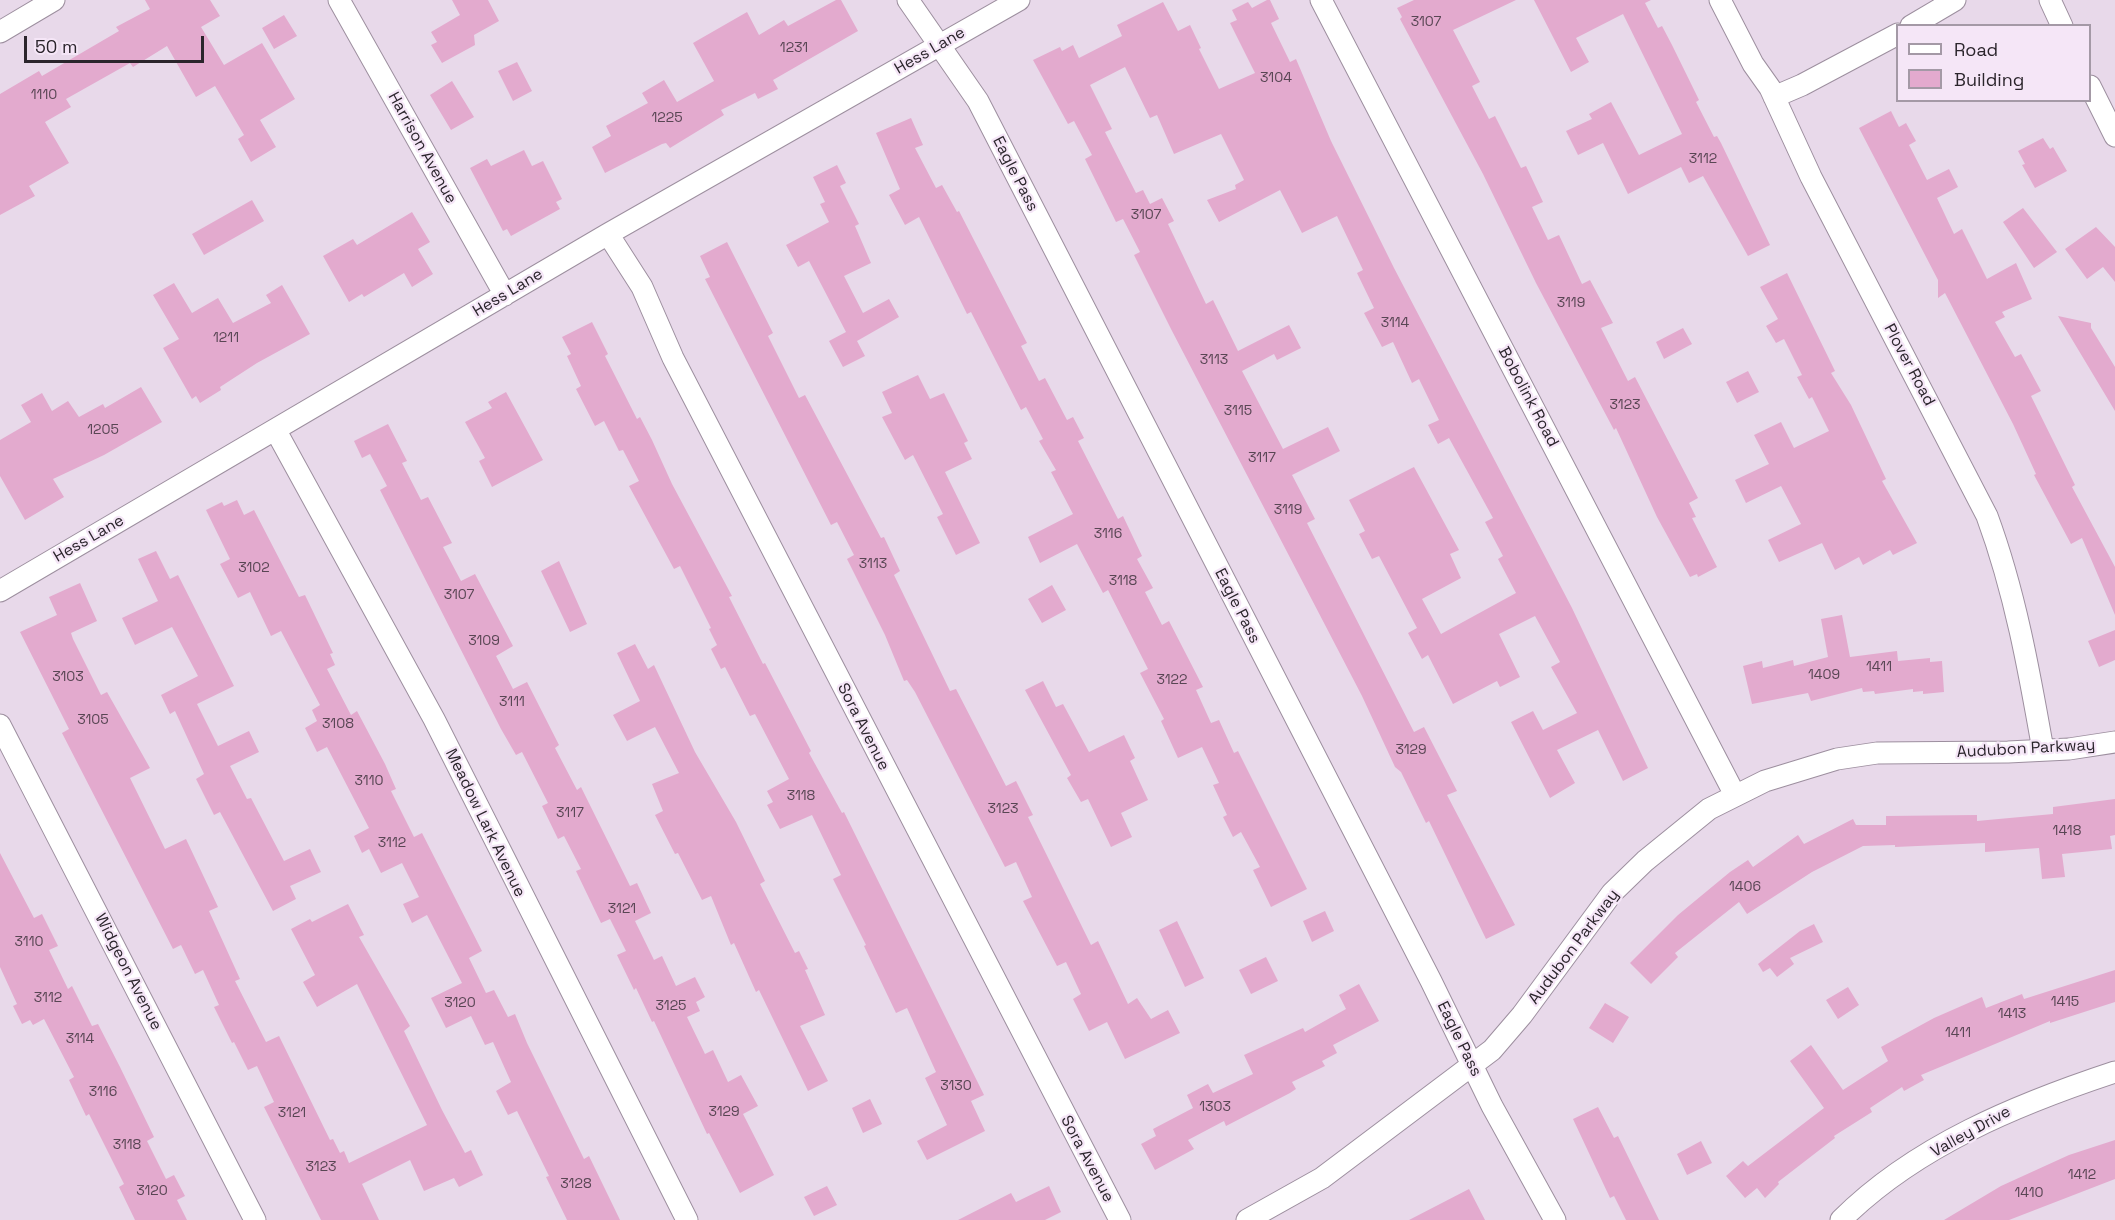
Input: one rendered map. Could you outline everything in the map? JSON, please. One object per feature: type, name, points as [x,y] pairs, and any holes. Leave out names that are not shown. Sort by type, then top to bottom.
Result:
[{"type":"street","points":[[0,32],[54,0]]},
{"type":"street","name":"Harrison Avenue","points":[[339,0],[505,295]]},
{"type":"street","name":"Eagle Pass","points":[[908,0],[978,101],[1474,1066],[1492,1106],[1555,1220]]},
{"type":"street","name":"Hess Lane","points":[[2,585],[276,430],[608,234],[1019,0]]},
{"type":"street","name":"Bobolink Road","points":[[1321,0],[1735,795]]},
{"type":"street","name":"Plover Road","points":[[1720,0],[1774,97],[1810,177],[1987,516],[1999,547],[2022,633],[2043,750]]},
{"type":"street","points":[[1914,24],[1955,0]]},
{"type":"street","points":[[2050,0],[2061,24]]},
{"type":"street","points":[[1774,97],[1802,85],[1896,35]]},
{"type":"street","points":[[2091,88],[2115,136]]},
{"type":"street","name":"Sora Avenue","points":[[608,234],[642,286],[678,368],[1120,1220]]},
{"type":"street","name":"Meadow Lark Avenue","points":[[276,430],[434,718],[687,1220]]},
{"type":"street","name":"Widgeon Avenue","points":[[0,725],[255,1220]]},
{"type":"street","name":"Audubon Parkway","points":[[1246,1220],[1322,1178],[1474,1066],[1492,1050],[1522,1015],[1612,893],[1709,808],[1791,772],[1837,759],[1877,753],[2043,750],[2115,742]]},
{"type":"street","name":"Valley Drive","points":[[1841,1220],[1901,1173],[1965,1132],[2019,1105],[2115,1072]]},
{"type":"building","points":[[145,0],[210,0],[220,16],[201,27],[224,65],[262,43],[295,99],[260,120],[276,147],[251,162],[238,139],[244,135],[215,86],[196,97],[167,46],[133,67],[130,63],[66,99],[71,107],[45,122],[69,163],[29,186],[35,196],[0,215],[0,94],[39,71],[42,76],[119,31],[116,27],[150,9]]},
{"type":"building","points":[[452,0],[488,0],[499,21],[474,35],[475,45],[442,63],[431,45],[437,42],[431,32],[460,15]]},
{"type":"building","points":[[836,0],[841,0],[858,31],[773,80],[778,89],[758,99],[755,93],[721,110],[724,115],[670,148],[666,143],[662,144],[605,173],[592,147],[611,136],[606,126],[648,103],[642,93],[664,80],[677,102],[714,81],[693,43],[747,12],[759,35],[784,20],[788,26]]},
{"type":"building","points":[[1270,0],[1279,19],[1271,23],[1290,62],[1296,59],[1331,141],[1394,268],[1572,608],[1648,768],[1623,781],[1598,730],[1557,750],[1575,783],[1550,798],[1511,722],[1533,711],[1543,730],[1577,713],[1551,667],[1560,662],[1535,616],[1499,634],[1520,677],[1500,687],[1497,681],[1453,704],[1428,655],[1422,659],[1408,633],[1417,628],[1379,556],[1372,559],[1359,534],[1365,531],[1349,500],[1414,467],[1459,550],[1450,554],[1461,578],[1422,599],[1441,634],[1516,593],[1498,559],[1503,556],[1485,522],[1493,518],[1449,438],[1438,444],[1428,425],[1439,420],[1419,379],[1412,383],[1393,342],[1382,347],[1364,313],[1374,308],[1357,273],[1363,270],[1337,216],[1302,233],[1280,190],[1219,222],[1207,200],[1236,189],[1235,185],[1244,180],[1221,134],[1174,154],[1157,115],[1150,118],[1125,67],[1090,85],[1112,129],[1105,132],[1136,193],[1143,190],[1150,204],[1162,198],[1174,221],[1168,224],[1206,304],[1213,300],[1238,351],[1289,325],[1301,348],[1277,360],[1274,354],[1242,371],[1283,449],[1328,427],[1340,451],[1292,475],[1315,519],[1307,523],[1414,732],[1424,727],[1457,791],[1447,795],[1515,925],[1486,939],[1429,821],[1426,823],[1401,772],[1395,767],[1362,696],[1171,329],[1134,255],[1140,252],[1123,219],[1116,222],[1085,159],[1092,155],[1074,121],[1068,124],[1033,60],[1060,47],[1062,51],[1073,45],[1079,58],[1122,36],[1117,25],[1163,2],[1178,31],[1190,25],[1219,89],[1255,73],[1230,23],[1237,20],[1232,10],[1248,2],[1252,8]]},
{"type":"building","points":[[1414,0],[1516,0],[1453,30],[1480,82],[1472,86],[1489,119],[1495,116],[1521,168],[1526,166],[1543,202],[1532,207],[1548,240],[1559,235],[1582,284],[1590,280],[1613,323],[1601,328],[1628,381],[1635,377],[1698,498],[1689,503],[1696,517],[1692,518],[1717,567],[1698,577],[1697,574],[1690,577],[1657,517],[1616,428],[1614,430],[1536,283],[1483,174],[1400,19],[1402,17],[1397,8]]},
{"type":"building","points":[[1534,0],[1651,0],[1645,3],[1658,28],[1662,26],[1672,45],[1699,100],[1696,102],[1714,137],[1717,136],[1721,143],[1770,245],[1748,256],[1703,176],[1689,183],[1681,167],[1628,194],[1603,143],[1578,155],[1566,131],[1592,119],[1589,114],[1611,102],[1639,155],[1682,134],[1623,14],[1576,38],[1589,62],[1571,72]]},
{"type":"building","points":[[284,15],[297,36],[274,49],[262,28]]},
{"type":"building","points":[[517,62],[532,91],[513,101],[498,71]]},
{"type":"building","points":[[452,81],[474,117],[451,130],[430,95]]},
{"type":"building","points":[[1891,111],[1899,127],[1906,123],[1916,141],[1909,145],[1927,180],[1949,169],[1958,187],[1937,198],[1954,234],[1962,229],[1987,279],[2016,263],[2032,299],[2002,312],[2005,317],[1995,322],[2015,357],[2021,354],[2041,391],[2031,396],[2075,485],[2072,487],[2115,567],[2115,615],[2082,538],[2071,544],[2034,475],[2036,474],[2013,424],[1945,293],[1938,298],[1938,280],[1859,128]]},
{"type":"building","points":[[911,118],[923,145],[915,148],[936,188],[942,185],[957,212],[959,211],[1027,343],[1021,346],[1039,381],[1045,378],[1067,420],[1073,417],[1084,438],[1078,441],[1118,519],[1123,516],[1142,556],[1137,559],[1153,588],[1145,592],[1162,625],[1169,621],[1203,687],[1196,690],[1211,723],[1219,720],[1234,753],[1238,751],[1307,889],[1271,907],[1253,870],[1260,867],[1241,832],[1233,837],[1223,817],[1227,815],[1213,785],[1219,783],[1202,747],[1178,758],[1161,721],[1164,719],[1140,673],[1148,669],[1108,590],[1103,593],[1077,544],[1040,563],[1028,537],[1073,514],[1051,472],[1056,470],[1039,441],[1043,439],[1026,407],[1021,410],[971,312],[967,314],[919,217],[905,225],[889,195],[900,189],[876,133]]},
{"type":"building","points":[[2043,138],[2050,149],[2053,147],[2067,171],[2035,188],[2022,165],[2025,164],[2018,151]]},
{"type":"building","points":[[524,150],[532,166],[543,161],[562,199],[556,202],[560,209],[511,236],[507,229],[503,231],[470,168],[487,159],[491,166]]},
{"type":"building","points":[[837,165],[846,183],[840,186],[859,224],[855,226],[871,263],[844,276],[863,313],[889,299],[899,317],[857,341],[865,356],[843,367],[829,341],[846,332],[809,261],[798,267],[786,245],[829,222],[820,204],[825,202],[813,177]]},
{"type":"building","points":[[252,200],[264,221],[204,255],[192,234]]},
{"type":"building","points":[[2023,208],[2057,252],[2034,268],[2003,222]]},
{"type":"building","points":[[412,212],[430,242],[418,249],[433,274],[412,287],[404,273],[364,297],[362,294],[349,302],[323,256],[353,239],[357,245]]},
{"type":"building","points":[[2096,227],[2115,247],[2115,282],[2103,267],[2087,279],[2065,249]]},
{"type":"building","points":[[727,242],[773,333],[768,336],[799,398],[805,395],[881,538],[884,537],[900,571],[894,575],[950,691],[956,689],[1006,786],[1016,781],[1033,815],[1028,817],[1091,945],[1098,941],[1128,1004],[1137,998],[1151,1019],[1168,1010],[1180,1033],[1125,1059],[1107,1022],[1089,1031],[1073,999],[1081,994],[1066,962],[1057,966],[1023,901],[1032,897],[1016,862],[1005,867],[915,692],[907,680],[904,681],[885,635],[847,559],[854,555],[837,522],[831,525],[705,279],[710,277],[700,256]]},
{"type":"building","points":[[1787,273],[1835,371],[1831,373],[1851,405],[1886,479],[1882,481],[1917,543],[1893,555],[1890,550],[1863,565],[1859,557],[1835,570],[1822,543],[1779,562],[1768,540],[1801,524],[1781,486],[1746,503],[1735,480],[1769,464],[1754,435],[1781,422],[1794,448],[1829,431],[1812,397],[1809,399],[1797,377],[1802,375],[1784,339],[1776,343],[1766,326],[1778,319],[1760,287]]},
{"type":"building","points":[[174,283],[192,313],[218,298],[233,323],[271,303],[266,295],[282,285],[310,334],[257,363],[200,403],[196,396],[192,399],[163,348],[179,339],[153,295]]},
{"type":"building","points":[[2058,316],[2091,323],[2091,328],[2115,367],[2115,411]]},
{"type":"building","points":[[592,322],[608,354],[605,356],[637,419],[640,417],[652,440],[672,484],[732,596],[729,597],[763,664],[765,663],[811,751],[809,753],[842,813],[844,812],[984,1095],[971,1101],[985,1131],[927,1160],[917,1141],[947,1125],[925,1078],[936,1072],[907,1008],[896,1013],[833,879],[841,875],[812,815],[780,829],[767,805],[773,802],[767,791],[789,779],[755,714],[750,716],[725,667],[721,669],[711,649],[717,645],[709,629],[711,628],[680,566],[674,569],[629,486],[639,481],[623,450],[619,451],[604,421],[595,426],[576,389],[581,386],[567,356],[571,354],[562,337]]},
{"type":"building","points":[[1683,328],[1692,344],[1664,359],[1656,342]]},
{"type":"building","points":[[1748,371],[1759,392],[1737,403],[1726,382]]},
{"type":"building","points":[[918,375],[930,399],[944,393],[968,441],[964,443],[972,459],[945,472],[980,543],[956,555],[937,517],[943,514],[913,455],[905,460],[882,417],[892,413],[882,392]]},
{"type":"building","points":[[141,387],[162,422],[104,455],[53,479],[64,497],[25,520],[0,476],[0,440],[31,422],[21,405],[42,393],[52,411],[68,401],[79,417],[103,404],[105,408]]},
{"type":"building","points":[[506,392],[543,460],[492,487],[479,461],[485,458],[465,422],[492,408],[488,402]]},
{"type":"building","points":[[388,424],[407,461],[402,463],[421,500],[428,497],[452,543],[443,547],[461,581],[475,574],[513,646],[496,656],[513,689],[527,682],[559,745],[555,748],[577,790],[581,787],[630,886],[637,883],[651,913],[635,921],[654,960],[662,956],[676,986],[695,977],[705,997],[696,1002],[700,1011],[687,1017],[705,1054],[713,1050],[728,1082],[741,1075],[758,1106],[743,1114],[774,1175],[740,1193],[709,1133],[707,1134],[654,1021],[652,1022],[636,988],[634,990],[617,955],[626,951],[610,919],[601,923],[576,871],[581,869],[564,836],[558,839],[542,806],[548,803],[522,752],[516,755],[501,729],[380,490],[387,486],[370,454],[362,458],[354,441]]},
{"type":"building","points":[[237,500],[244,515],[254,510],[299,597],[305,595],[333,653],[330,654],[335,665],[327,669],[351,715],[357,711],[385,764],[396,789],[391,791],[414,837],[422,833],[482,951],[469,958],[486,993],[494,990],[508,1017],[515,1014],[584,1159],[589,1156],[620,1220],[567,1220],[546,1177],[549,1176],[517,1111],[508,1115],[496,1091],[511,1082],[493,1042],[485,1045],[471,1016],[446,1028],[431,998],[462,983],[427,915],[412,923],[403,904],[419,897],[402,863],[381,873],[369,849],[362,853],[354,836],[369,828],[327,747],[317,752],[305,728],[317,721],[312,710],[320,705],[281,631],[271,636],[250,592],[238,598],[220,564],[230,559],[206,510],[222,502],[224,506]]},
{"type":"building","points":[[156,551],[170,579],[178,575],[234,686],[197,704],[218,746],[249,731],[259,752],[230,766],[247,799],[251,798],[284,861],[310,849],[321,872],[290,886],[296,899],[273,911],[220,812],[214,815],[196,779],[204,774],[175,711],[170,714],[161,695],[198,676],[172,627],[135,645],[122,618],[158,601],[138,559]]},
{"type":"building","points":[[559,561],[587,624],[570,632],[541,571]]},
{"type":"building","points":[[80,583],[97,621],[71,633],[73,639],[101,695],[107,692],[150,768],[130,778],[165,849],[186,839],[218,907],[209,911],[240,979],[235,981],[266,1042],[279,1036],[330,1140],[333,1139],[340,1153],[344,1151],[349,1163],[427,1125],[357,984],[317,1007],[303,982],[315,975],[291,929],[310,919],[312,922],[348,904],[364,935],[359,937],[410,1026],[404,1031],[442,1110],[465,1153],[471,1150],[483,1175],[459,1187],[454,1178],[424,1191],[410,1160],[362,1184],[379,1220],[321,1220],[264,1107],[274,1102],[257,1066],[248,1070],[234,1042],[232,1043],[214,1007],[219,1005],[203,970],[195,974],[181,945],[173,949],[62,733],[69,729],[20,632],[57,615],[49,597]]},
{"type":"building","points":[[1052,585],[1066,610],[1042,623],[1028,599]]},
{"type":"building","points":[[1842,615],[1850,657],[1897,651],[1898,661],[1930,658],[1930,662],[1942,661],[1944,692],[1923,694],[1923,691],[1913,692],[1913,689],[1875,694],[1874,691],[1863,692],[1862,688],[1811,701],[1808,693],[1752,704],[1743,666],[1762,661],[1763,668],[1793,660],[1794,666],[1828,657],[1821,619]]},
{"type":"building","points":[[2115,630],[2115,660],[2099,667],[2088,641]]},
{"type":"building","points":[[635,644],[648,669],[654,665],[695,752],[736,822],[765,881],[760,884],[795,953],[799,951],[808,969],[805,970],[825,1015],[800,1026],[828,1081],[808,1091],[759,990],[756,992],[734,943],[731,945],[711,896],[702,900],[655,815],[663,811],[652,784],[679,773],[655,727],[627,741],[613,715],[640,701],[617,653]]},
{"type":"building","points":[[1043,681],[1056,707],[1063,704],[1089,752],[1124,735],[1135,758],[1130,761],[1148,800],[1121,813],[1132,837],[1111,847],[1088,799],[1081,802],[1067,778],[1071,775],[1025,690]]},
{"type":"building","points":[[2115,799],[2115,835],[2110,836],[2112,849],[2062,854],[2065,877],[2042,879],[2039,848],[1985,852],[1985,843],[1863,846],[1812,872],[1747,914],[1739,902],[1675,953],[1678,957],[1651,984],[1630,963],[1678,915],[1730,872],[1748,860],[1753,867],[1798,835],[1804,844],[1853,819],[1856,825],[1886,825],[1886,816],[1977,815],[1977,821],[2053,814],[2053,807]]},
{"type":"building","points":[[0,853],[34,918],[42,914],[58,946],[49,950],[68,989],[72,986],[92,1026],[98,1024],[120,1067],[154,1137],[147,1141],[166,1179],[174,1175],[185,1196],[177,1200],[187,1220],[135,1220],[119,1187],[124,1184],[89,1114],[86,1116],[69,1080],[74,1077],[44,1019],[33,1025],[30,1020],[22,1024],[13,1006],[17,1004],[0,967]]},
{"type":"building","points":[[1325,911],[1334,931],[1312,942],[1303,921]]},
{"type":"building","points":[[1177,921],[1204,978],[1185,987],[1159,930]]},
{"type":"building","points":[[1814,924],[1823,942],[1790,958],[1794,964],[1777,977],[1770,968],[1763,972],[1758,964],[1800,931]]},
{"type":"building","points":[[1266,957],[1278,981],[1251,994],[1239,970]]},
{"type":"building","points":[[2115,970],[2115,1002],[2050,1023],[2050,1021],[1921,1075],[1924,1080],[1904,1091],[1902,1087],[1870,1108],[1872,1112],[1834,1136],[1835,1138],[1778,1182],[1779,1184],[1765,1198],[1757,1188],[1745,1198],[1726,1176],[1743,1161],[1748,1166],[1824,1108],[1790,1061],[1811,1045],[1843,1090],[1888,1061],[1881,1047],[1934,1018],[1982,997],[1986,1008],[2022,994],[2024,999]]},
{"type":"building","points":[[1359,984],[1379,1021],[1333,1045],[1337,1053],[1322,1061],[1325,1066],[1292,1082],[1296,1089],[1290,1093],[1226,1126],[1224,1121],[1188,1140],[1194,1149],[1155,1170],[1141,1144],[1156,1136],[1153,1129],[1193,1108],[1187,1095],[1208,1084],[1213,1093],[1253,1074],[1244,1055],[1303,1028],[1305,1032],[1346,1009],[1339,995]]},
{"type":"building","points":[[1848,987],[1859,1005],[1838,1019],[1826,1000]]},
{"type":"building","points":[[1605,1003],[1629,1017],[1613,1043],[1589,1028]]},
{"type":"building","points":[[870,1099],[882,1124],[863,1133],[852,1108]]},
{"type":"building","points":[[1598,1107],[1614,1138],[1618,1136],[1659,1220],[1626,1220],[1614,1196],[1610,1198],[1573,1119]]},
{"type":"building","points":[[2115,1140],[2115,1179],[2009,1220],[1944,1220],[2001,1186],[2069,1155]]},
{"type":"building","points":[[1701,1141],[1712,1163],[1687,1175],[1677,1154]]},
{"type":"building","points":[[827,1186],[837,1205],[814,1216],[804,1197]]},
{"type":"building","points":[[1049,1186],[1061,1212],[1045,1220],[958,1220],[1011,1193],[1016,1202]]},
{"type":"building","points":[[1469,1189],[1485,1220],[1409,1220]]}]
